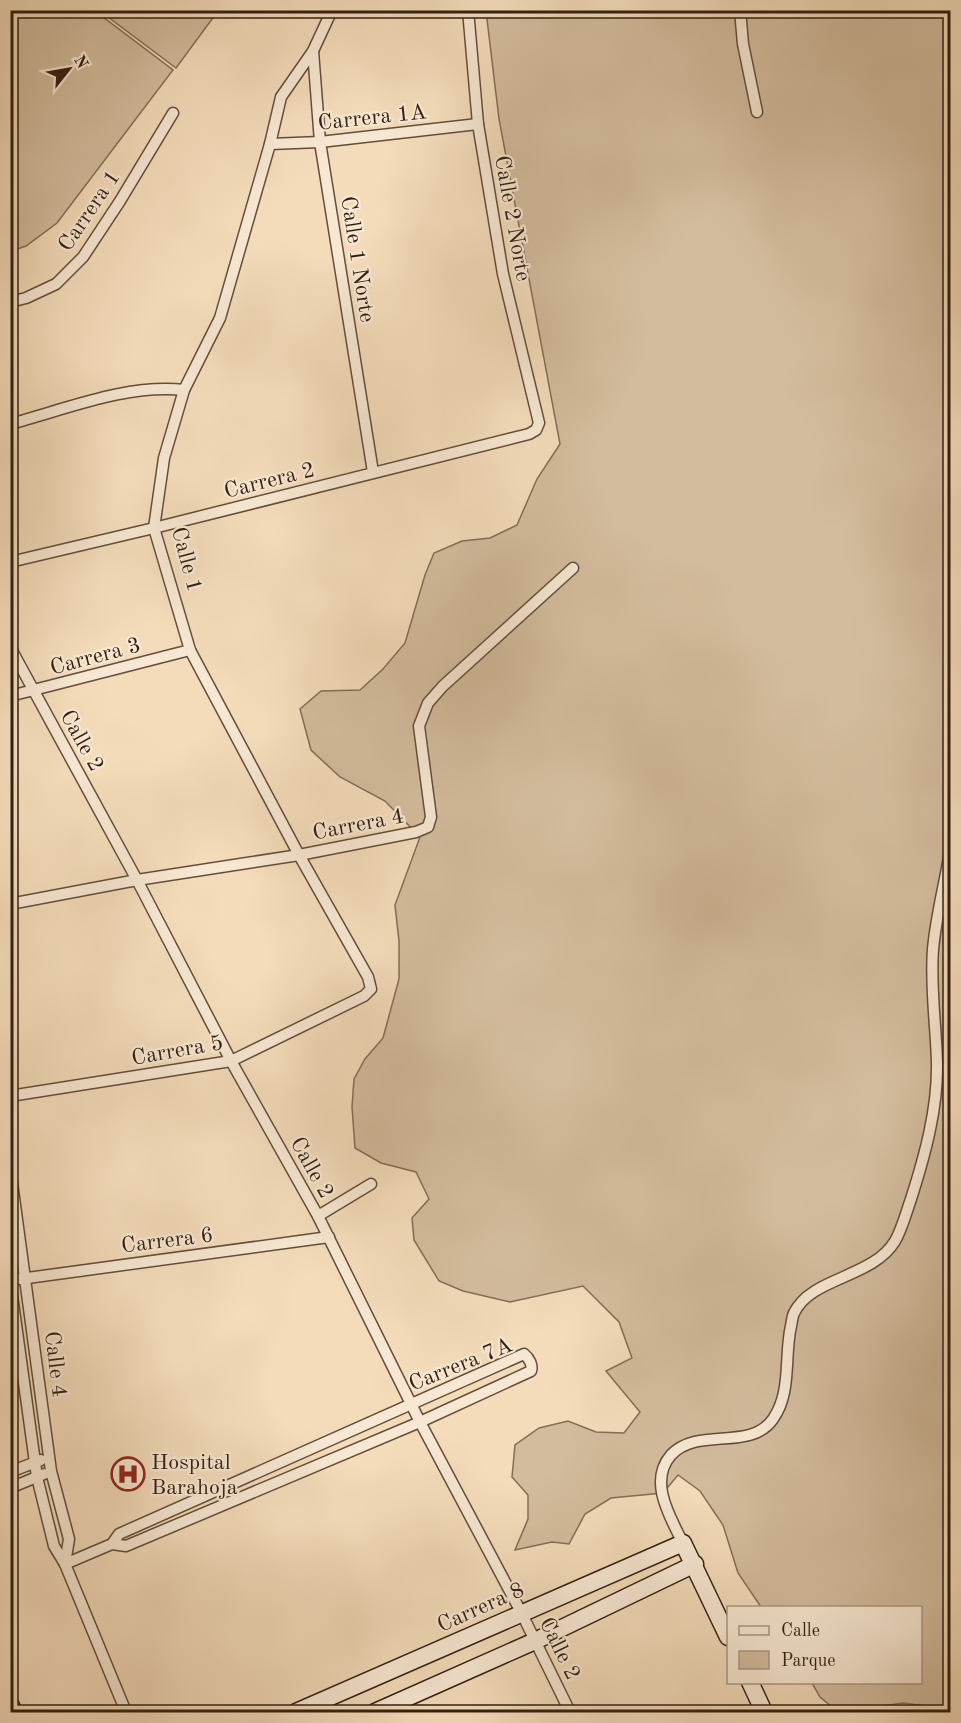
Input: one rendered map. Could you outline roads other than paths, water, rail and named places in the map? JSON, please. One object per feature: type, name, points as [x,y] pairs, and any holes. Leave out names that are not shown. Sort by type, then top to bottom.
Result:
[{"type":"street","name":"Calle 1","points":[[332,10],[313,51],[281,97],[270,144],[220,318],[184,390],[164,458],[154,528],[190,650],[299,855],[368,977],[371,989]]},
{"type":"street","name":"Calle 2 Norte","points":[[468,10],[478,124],[503,274],[539,423],[536,430]]},
{"type":"street","points":[[740,10],[743,44],[757,112]]},
{"type":"street","name":"Calle 1 Norte","points":[[313,51],[321,142],[373,472]]},
{"type":"street","name":"Carrera 1","points":[[10,302],[27,298],[56,284],[83,257],[173,113]]},
{"type":"street","name":"Carrera 1A","points":[[270,144],[321,142],[478,124]]},
{"type":"street","points":[[10,424],[121,393],[162,388],[184,390]]},
{"type":"street","name":"Carrera 2","points":[[10,562],[529,434],[536,430]]},
{"type":"street","name":"Carrera 4","points":[[10,904],[137,880],[299,855],[416,832],[428,827],[431,818],[419,726],[428,703],[442,686],[573,568]]},
{"type":"street","name":"Calle 2","points":[[10,647],[137,880],[231,1061],[318,1216],[420,1422],[521,1612],[570,1713]]},
{"type":"street","name":"Carrera 3","points":[[10,696],[34,692],[190,650]]},
{"type":"street","points":[[727,1633],[664,1505],[661,1483],[664,1464],[677,1449],[694,1441],[756,1434],[773,1419],[784,1396],[789,1335],[794,1313],[807,1297],[879,1260],[895,1241],[906,1215],[922,1163],[937,1092],[933,949],[951,851]]},
{"type":"street","name":"Carrera 5","points":[[10,1096],[231,1061],[364,996],[371,989]]},
{"type":"street","name":"Calle 4","points":[[10,1168],[51,1471],[69,1539],[65,1564]]},
{"type":"street","points":[[318,1216],[372,1184]]},
{"type":"street","name":"Carrera 6","points":[[11,1281],[26,1277],[329,1238]]},
{"type":"street","name":"Calle 4","points":[[11,1281],[37,1477],[54,1546],[65,1564],[126,1713]]},
{"type":"street","name":"Carrera 7A","points":[[65,1564],[112,1544],[126,1546],[420,1422],[531,1371],[530,1362],[524,1354],[119,1534],[112,1544]]},
{"type":"street","points":[[10,1472],[49,1456]]},
{"type":"street","points":[[10,1488],[51,1471]]},
{"type":"street","name":"Carrera 8","points":[[296,1713],[521,1612],[684,1543]]},
{"type":"street","points":[[375,1713],[535,1641],[694,1564]]},
{"type":"street","points":[[750,1684],[764,1713]]},
{"type":"street","points":[[10,1704],[14,1713]]},
{"type":"place","name":"Hospital Barahoja","points":[[128,1474]]}]
